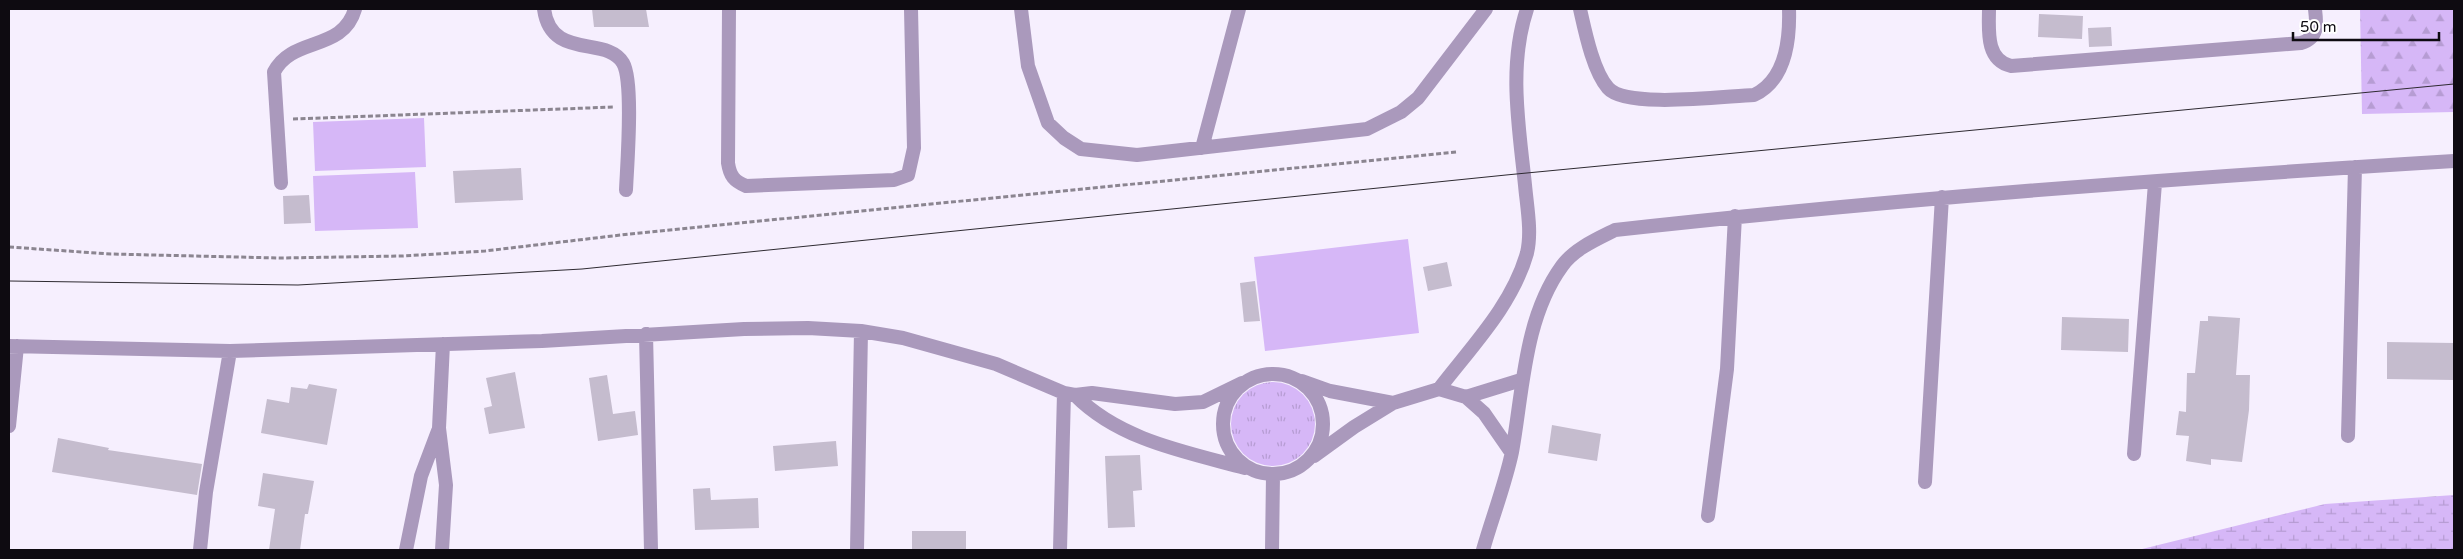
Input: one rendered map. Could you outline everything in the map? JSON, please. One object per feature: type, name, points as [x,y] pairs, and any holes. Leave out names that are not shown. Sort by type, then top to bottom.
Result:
[{"type":"street","points":[[281,183],[274,72],[278,63],[288,56],[343,32],[352,22],[355,9]]},
{"type":"street","points":[[544,9],[551,29],[562,40],[616,54],[622,60],[625,67],[629,107],[626,190]]},
{"type":"street","points":[[729,9],[728,163],[730,172],[736,182],[746,186],[894,180],[908,175],[914,148],[911,9]]},
{"type":"street","points":[[1021,9],[1028,66],[1048,123],[1064,138],[1081,149],[1138,155],[1350,133],[1385,122],[1418,98],[1486,9]]},
{"type":"street","points":[[1202,148],[1239,9]]},
{"type":"street","points":[[9,426],[13,346],[230,351],[443,344],[789,328],[861,331],[903,338],[996,364],[1070,394],[1116,426],[1176,449],[1273,475],[1292,471],[1354,427],[1394,404],[1439,389],[1486,330],[1521,270],[1528,251],[1528,224],[1519,124],[1517,73],[1520,38],[1527,9]]},
{"type":"street","points":[[1580,9],[1602,80],[1618,96],[1649,100],[1754,95],[1766,90],[1781,68],[1786,52],[1789,9]]},
{"type":"street","points":[[1989,9],[1991,46],[1996,57],[2004,64],[2011,66],[2300,43],[2310,40],[2315,34],[2316,9]]},
{"type":"street","points":[[1483,550],[1511,452],[1521,380],[1543,300],[1562,265],[1583,246],[1614,230],[1735,216],[1942,197],[2156,183],[2244,174],[2454,161]]},
{"type":"street","points":[[2348,436],[2355,167]]},
{"type":"street","points":[[2134,454],[2156,183]]},
{"type":"street","points":[[1925,482],[1942,197]]},
{"type":"street","points":[[1708,516],[1727,369],[1735,216]]},
{"type":"street","points":[[857,550],[861,331]]},
{"type":"street","points":[[646,334],[650,550]]},
{"type":"street","points":[[442,550],[446,485],[439,428],[443,344]]},
{"type":"street","points":[[200,550],[206,492],[230,351]]},
{"type":"street","points":[[1070,394],[1092,393],[1175,404],[1203,402],[1258,375],[1275,373],[1330,390],[1394,404]]},
{"type":"street","points":[[1292,377],[1306,386],[1317,399],[1322,415],[1323,432],[1318,448],[1307,461]]},
{"type":"street","points":[[1466,397],[1521,380]]},
{"type":"street","points":[[1242,383],[1231,395],[1224,410],[1222,427],[1226,443],[1235,457],[1248,468]]},
{"type":"street","points":[[1439,389],[1466,397],[1484,413],[1511,452]]},
{"type":"street","points":[[1060,550],[1070,394]]},
{"type":"street","points":[[406,550],[421,476],[439,428]]},
{"type":"street","points":[[1272,550],[1273,475]]},
{"type":"path","points":[[277,119],[629,107]]},
{"type":"path","points":[[9,247],[111,254],[279,258],[404,256],[485,251],[629,234],[1457,152]]},
{"type":"green space","points":[[2360,9],[2454,9],[2454,112],[2362,114]]},
{"type":"green space","points":[[424,118],[426,167],[315,171],[313,122]]},
{"type":"green space","points":[[415,172],[418,228],[315,231],[313,176]]},
{"type":"green space","points":[[1408,239],[1419,333],[1265,351],[1254,257]]},
{"type":"green space","points":[[1273,382],[1296,389],[1308,401],[1315,424],[1308,447],[1296,459],[1273,466],[1250,459],[1238,447],[1231,424],[1238,401],[1250,389]]},
{"type":"green space","points":[[2454,495],[2454,550],[2138,550],[2325,504]]},
{"type":"building","points":[[592,9],[646,9],[649,27],[594,27]]},
{"type":"building","points":[[2039,14],[2083,16],[2082,39],[2038,37]]},
{"type":"building","points":[[2111,27],[2112,46],[2089,47],[2088,28]]},
{"type":"building","points":[[521,168],[523,200],[455,203],[453,171]]},
{"type":"building","points":[[309,195],[311,223],[284,224],[283,196]]},
{"type":"building","points":[[1447,262],[1452,286],[1428,291],[1423,267]]},
{"type":"building","points":[[1255,281],[1260,321],[1244,322],[1240,283]]},
{"type":"building","points":[[2208,316],[2240,318],[2236,375],[2250,375],[2249,410],[2242,462],[2211,459],[2211,465],[2186,461],[2189,436],[2176,435],[2179,411],[2186,412],[2187,373],[2195,373],[2200,321],[2208,321]]},
{"type":"building","points":[[2062,317],[2129,319],[2128,352],[2061,350]]},
{"type":"building","points":[[2387,342],[2454,343],[2454,380],[2387,379]]},
{"type":"building","points":[[515,372],[525,428],[489,434],[484,408],[492,406],[486,378]]},
{"type":"building","points":[[607,375],[613,414],[635,411],[638,435],[598,441],[589,378]]},
{"type":"building","points":[[309,384],[337,389],[327,445],[261,433],[267,399],[289,403],[291,387],[307,389]]},
{"type":"building","points":[[1552,425],[1601,434],[1597,461],[1548,453]]},
{"type":"building","points":[[58,438],[109,448],[108,450],[202,464],[197,495],[52,472]]},
{"type":"building","points":[[836,441],[838,466],[775,471],[773,446]]},
{"type":"building","points":[[1140,455],[1142,490],[1133,491],[1135,527],[1108,528],[1105,456]]},
{"type":"building","points":[[263,473],[314,481],[308,514],[305,514],[300,550],[269,550],[275,509],[258,506]]},
{"type":"building","points":[[710,488],[711,500],[758,498],[759,528],[695,530],[693,489]]},
{"type":"building","points":[[912,531],[966,531],[966,550],[912,550]]},
{"type":"tram line","points":[[9,281],[298,285],[582,269],[1506,175],[2454,84]]}]
